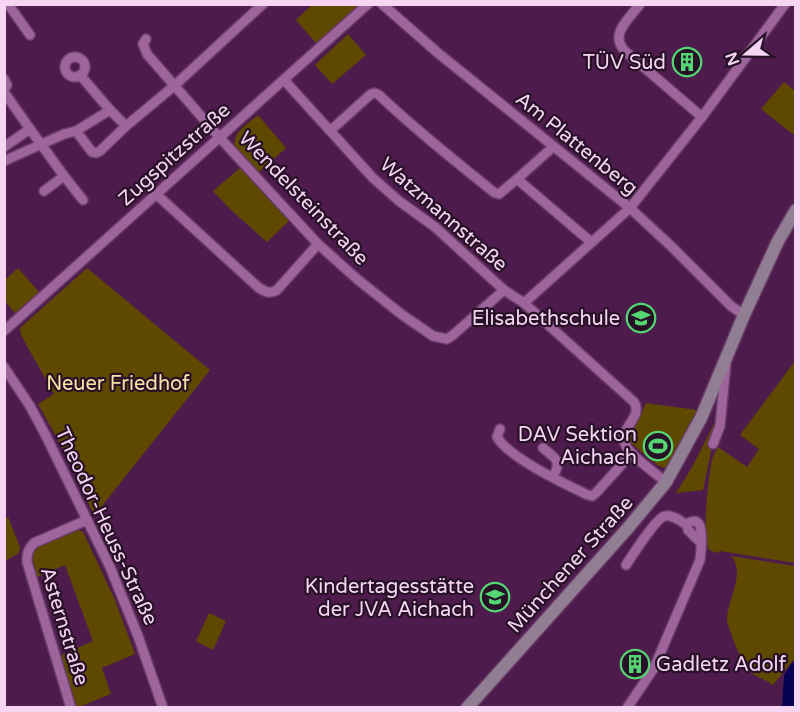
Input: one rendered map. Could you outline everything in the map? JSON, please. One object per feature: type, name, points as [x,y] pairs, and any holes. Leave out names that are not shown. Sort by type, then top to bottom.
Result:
[{"type":"main road","name":"Münchener Straße","points":[[467,708],[628,528],[666,482],[701,418],[778,241],[793,218]]},
{"type":"street","points":[[8,4],[30,35]]},
{"type":"street","points":[[76,131],[92,152],[100,151],[263,4]]},
{"type":"street","name":"Zugspitzstraße","points":[[4,331],[368,4]]},
{"type":"street","name":"Am Plattenberg","points":[[382,4],[438,53],[630,208],[727,302],[744,315]]},
{"type":"street","points":[[640,4],[621,30],[618,42],[702,117]]},
{"type":"street","points":[[524,303],[630,208],[702,117],[785,4]]},
{"type":"street","name":"Wendelsteinstraße","points":[[146,39],[144,44],[147,54],[220,138],[318,244],[401,315],[433,336],[447,339],[504,290]]},
{"type":"street","points":[[80,75],[126,126]]},
{"type":"street","points":[[4,79],[7,86],[4,91],[83,200]]},
{"type":"street","name":"Watzmannstraße","points":[[284,81],[373,178],[399,201],[435,227],[504,290],[524,303],[634,402],[637,411],[624,437],[632,453]]},
{"type":"street","points":[[331,130],[371,94],[375,93],[417,130],[499,194],[553,147]]},
{"type":"street","points":[[4,161],[63,134],[76,131],[110,110]]},
{"type":"street","points":[[4,147],[30,129]]},
{"type":"street","points":[[44,192],[64,176]]},
{"type":"street","points":[[517,180],[591,242]]},
{"type":"street","points":[[156,194],[266,292],[272,293],[277,290],[318,244]]},
{"type":"street","points":[[713,444],[720,426],[728,353]]},
{"type":"street","name":"Theodor-Heuss-Straße","points":[[4,367],[8,381],[45,435],[87,520],[124,600],[163,708]]},
{"type":"street","name":"Münchener Straße","points":[[500,429],[497,438],[521,459],[592,496],[632,453]]},
{"type":"street","points":[[543,448],[555,458],[557,463],[558,468],[553,477]]},
{"type":"street","points":[[632,453],[666,482]]},
{"type":"street","points":[[626,565],[644,538],[665,516],[687,525],[690,522],[698,522],[701,526],[700,560],[654,668],[627,708]]},
{"type":"street","name":"Asternstraße","points":[[71,708],[27,562],[27,554],[34,543],[87,520]]},
{"type":"green space","points":[[313,4],[357,5],[316,43],[296,20]]},
{"type":"green space","points":[[348,34],[366,55],[332,84],[315,65]]},
{"type":"green space","points":[[784,82],[795,91],[795,136],[761,109]]},
{"type":"green space","points":[[258,115],[286,148],[259,172],[236,149],[235,144],[237,134]]},
{"type":"green space","points":[[240,168],[289,221],[267,242],[213,191]]},
{"type":"green space","points":[[18,268],[39,292],[15,313],[5,301],[5,280]]},
{"type":"green space","name":"Neuer Friedhof","points":[[87,268],[210,370],[94,516],[72,465],[38,404],[54,394],[21,335],[20,328]]},
{"type":"green space","points":[[795,361],[795,563],[709,550],[706,506],[710,468],[714,455],[718,447],[747,467],[759,449],[740,435]]},
{"type":"green space","points":[[646,403],[697,410],[669,466],[664,468],[657,465],[631,443],[629,437]]},
{"type":"green space","points":[[719,414],[703,490],[676,493],[691,469]]},
{"type":"green space","points":[[8,517],[20,547],[19,553],[5,561],[5,519]]},
{"type":"green space","points":[[78,530],[83,532],[115,600],[135,654],[102,668],[111,694],[75,707],[60,656],[93,641],[65,565],[37,577],[32,556],[36,547]]},
{"type":"green space","points":[[731,556],[795,566],[795,658],[773,685],[749,671],[739,654],[730,630],[727,619],[728,611],[737,578],[737,570]]},
{"type":"green space","points":[[209,613],[226,621],[213,650],[196,641]]},
{"type":"waterway","points":[[789,708],[791,677],[796,669]]},
{"type":"place","name":"TÜV Süd","points":[[687,62]]},
{"type":"place","name":"Elisabethschule","points":[[641,318]]},
{"type":"place","name":"DAV Sektion Aichach","points":[[658,446]]},
{"type":"place","name":"Kindertagesstätte der JVA Aichach","points":[[495,597]]},
{"type":"place","name":"Gadletz Adolf","points":[[635,664]]}]
